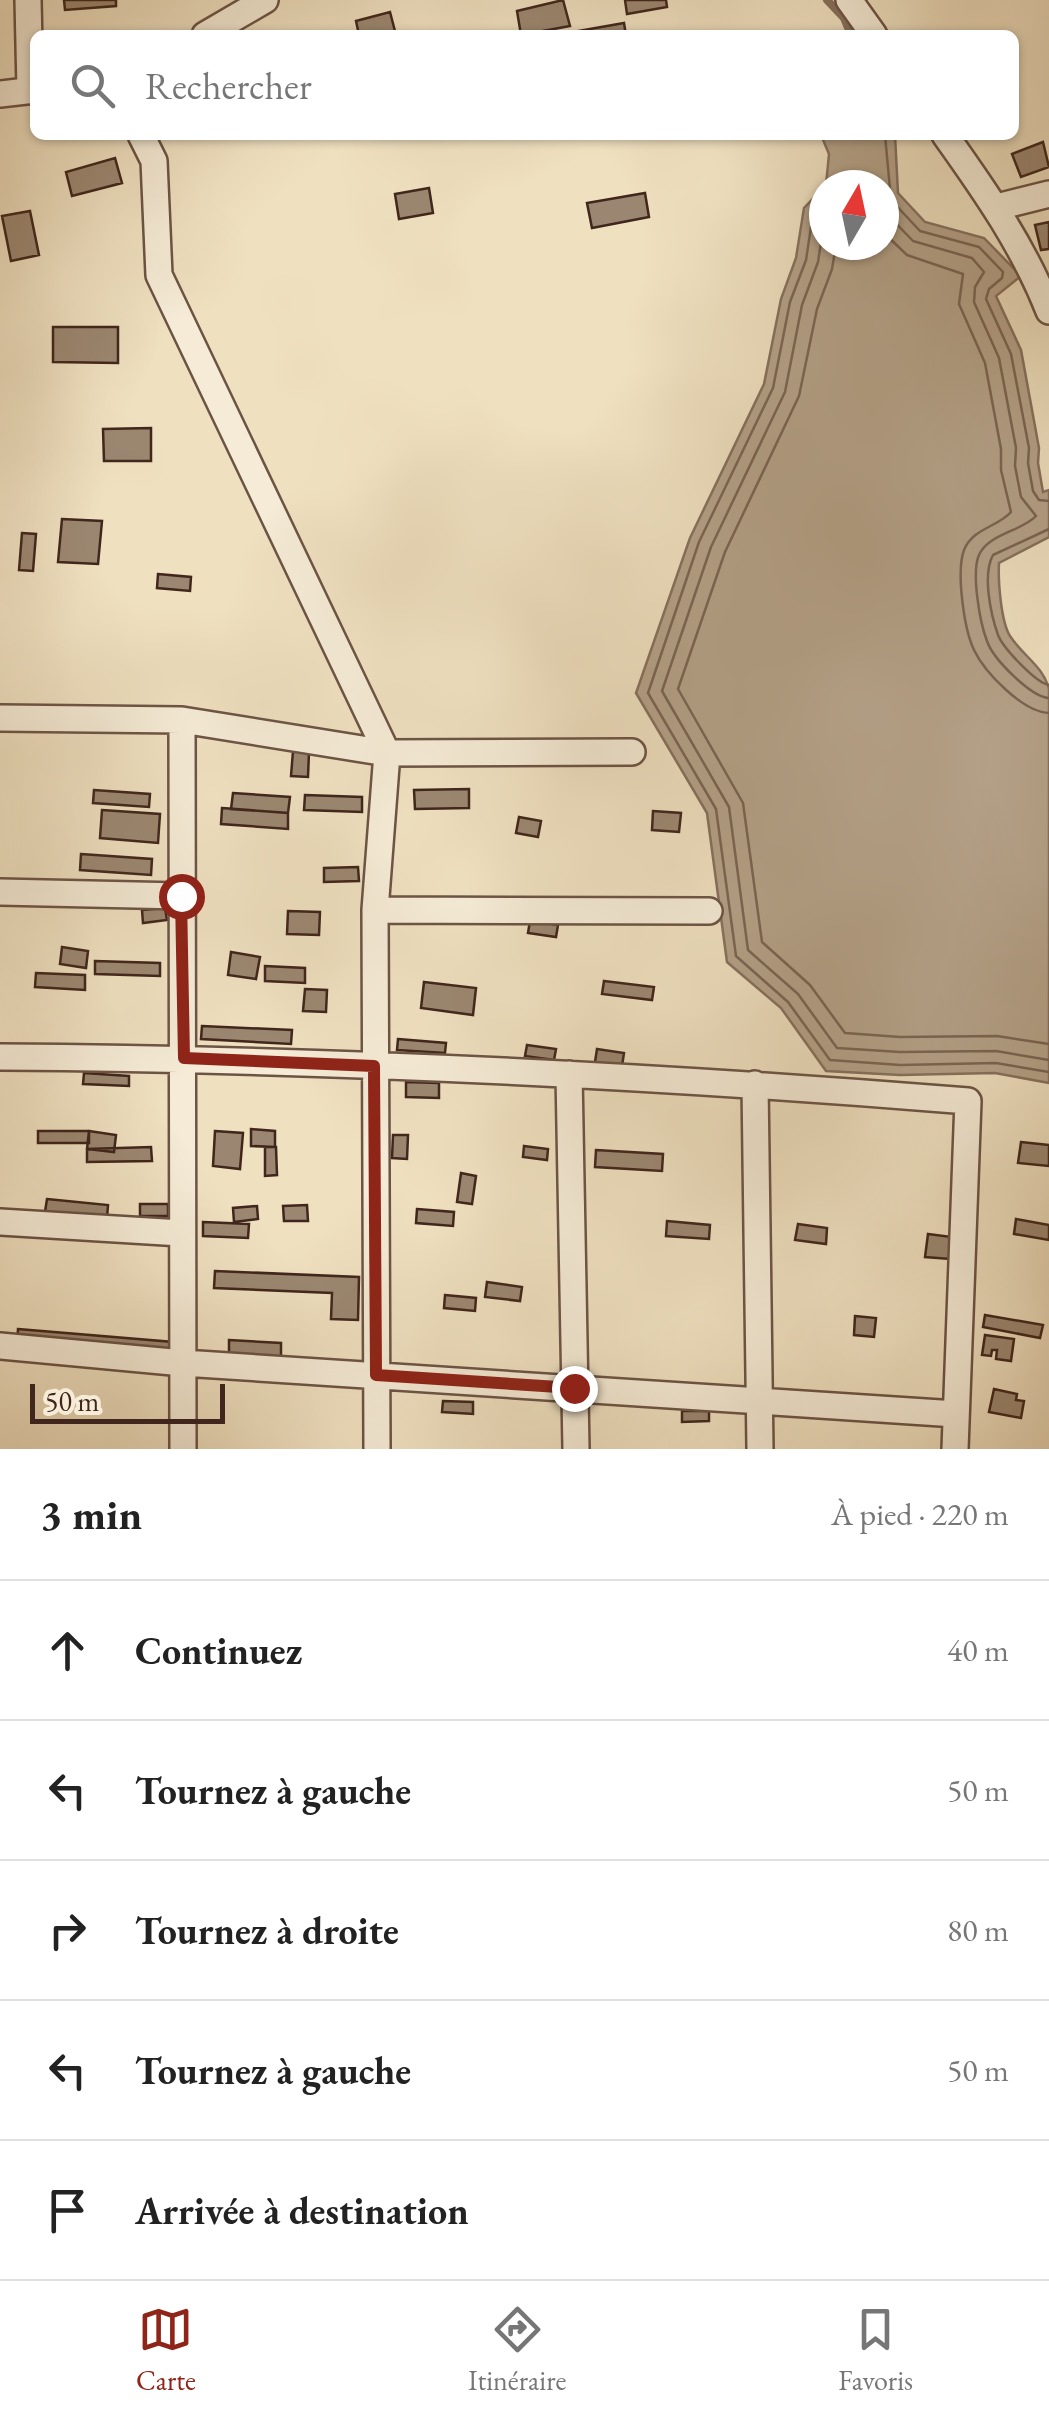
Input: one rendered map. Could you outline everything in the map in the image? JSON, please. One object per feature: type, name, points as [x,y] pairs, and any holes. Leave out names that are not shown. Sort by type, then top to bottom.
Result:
[{"type":"street","points":[[28,0],[30,45]]},
{"type":"street","points":[[214,30],[266,0]]},
{"type":"street","points":[[848,0],[870,30]]},
{"type":"street","points":[[0,94],[30,90]]},
{"type":"street","points":[[144,140],[154,161],[159,275],[387,753],[375,910],[377,1449]]},
{"type":"street","points":[[949,140],[997,208],[1036,278],[1049,312]]},
{"type":"street","points":[[997,208],[1049,194]]},
{"type":"street","points":[[0,718],[182,720],[387,753],[632,752]]},
{"type":"street","points":[[182,720],[183,1449]]},
{"type":"street","points":[[0,892],[181,896]]},
{"type":"street","points":[[375,910],[708,911]]},
{"type":"street","points":[[0,1057],[184,1058],[569,1074],[968,1101],[955,1449]]},
{"type":"street","points":[[569,1074],[576,1449]]},
{"type":"street","points":[[755,1084],[760,1449]]},
{"type":"street","points":[[0,1222],[181,1232]]},
{"type":"street","points":[[0,1346],[956,1414]]},
{"type":"water","points":[[823,140],[895,140],[897,170],[827,170],[829,154]]},
{"type":"water","points":[[899,194],[925,222],[984,238],[1021,276],[996,296],[1021,350],[1043,492],[1049,490],[1049,537],[999,563],[999,580],[1007,630],[1049,689],[1049,1083],[995,1073],[900,1075],[826,1071],[781,1008],[727,962],[707,813],[636,693],[690,538],[764,384],[781,299],[796,258],[804,208],[809,203],[809,260],[899,260]]},
{"type":"building","points":[[64,0],[116,0],[116,6],[65,10]]},
{"type":"building","points":[[563,0],[570,26],[520,30],[517,11]]},
{"type":"building","points":[[625,0],[666,0],[667,7],[627,14]]},
{"type":"building","points":[[390,12],[395,30],[358,30],[356,21]]},
{"type":"building","points":[[624,23],[625,30],[584,30]]},
{"type":"building","points":[[1043,142],[1049,167],[1021,177],[1012,154]]},
{"type":"building","points":[[115,158],[122,183],[72,196],[66,172]]},
{"type":"building","points":[[429,188],[433,213],[399,219],[395,194]]},
{"type":"building","points":[[645,193],[649,217],[592,228],[587,203]]},
{"type":"building","points":[[30,211],[39,255],[11,261],[2,216]]},
{"type":"building","points":[[1049,222],[1049,249],[1041,250],[1035,225]]},
{"type":"building","points":[[53,327],[118,327],[118,363],[53,362]]},
{"type":"building","points":[[151,428],[151,461],[104,461],[103,429]]},
{"type":"building","points":[[62,519],[102,521],[98,564],[58,562]]},
{"type":"building","points":[[22,533],[36,534],[33,571],[19,570]]},
{"type":"building","points":[[158,574],[191,577],[190,591],[157,588]]},
{"type":"building","points":[[293,751],[309,752],[308,777],[291,776]]},
{"type":"building","points":[[469,789],[469,808],[415,809],[414,790]]},
{"type":"building","points":[[94,790],[150,794],[149,807],[93,803]]},
{"type":"building","points":[[233,793],[290,797],[288,813],[231,809]]},
{"type":"building","points":[[305,795],[362,797],[362,812],[304,810]]},
{"type":"building","points":[[222,808],[288,813],[288,829],[221,824]]},
{"type":"building","points":[[102,810],[160,814],[158,843],[100,838]]},
{"type":"building","points":[[653,811],[681,813],[679,832],[652,830]]},
{"type":"building","points":[[519,817],[541,821],[538,837],[516,833]]},
{"type":"building","points":[[81,854],[152,859],[151,875],[80,870]]},
{"type":"building","points":[[358,867],[359,881],[324,882],[324,868]]},
{"type":"building","points":[[165,908],[167,920],[143,923],[142,910]]},
{"type":"building","points":[[288,911],[320,912],[319,935],[287,934]]},
{"type":"building","points":[[530,921],[558,925],[556,937],[528,933]]},
{"type":"building","points":[[62,947],[88,951],[86,968],[60,964]]},
{"type":"building","points":[[231,952],[260,957],[256,979],[228,975]]},
{"type":"building","points":[[95,961],[160,963],[160,976],[95,974]]},
{"type":"building","points":[[265,966],[305,968],[305,983],[265,981]]},
{"type":"building","points":[[36,973],[85,975],[85,990],[35,987]]},
{"type":"building","points":[[604,981],[654,987],[652,1000],[602,994]]},
{"type":"building","points":[[424,982],[476,988],[473,1015],[421,1008]]},
{"type":"building","points":[[305,989],[327,990],[326,1012],[303,1011]]},
{"type":"building","points":[[202,1026],[292,1030],[291,1044],[201,1039]]},
{"type":"building","points":[[398,1039],[446,1043],[445,1053],[397,1050]]},
{"type":"building","points":[[527,1045],[556,1049],[554,1060],[525,1056]]},
{"type":"building","points":[[597,1049],[624,1053],[622,1066],[595,1062]]},
{"type":"building","points":[[84,1073],[129,1076],[129,1086],[83,1084]]},
{"type":"building","points":[[406,1082],[439,1083],[439,1098],[406,1097]]},
{"type":"building","points":[[251,1129],[275,1131],[275,1147],[251,1146]]},
{"type":"building","points":[[38,1131],[89,1131],[89,1143],[38,1143]]},
{"type":"building","points":[[89,1131],[116,1135],[114,1152],[87,1149]]},
{"type":"building","points":[[215,1131],[243,1133],[240,1169],[213,1166]]},
{"type":"building","points":[[393,1135],[408,1135],[407,1159],[392,1158]]},
{"type":"building","points":[[1021,1142],[1049,1145],[1049,1166],[1018,1163]]},
{"type":"building","points":[[524,1146],[548,1149],[547,1160],[523,1157]]},
{"type":"building","points":[[151,1147],[152,1161],[87,1162],[87,1149]]},
{"type":"building","points":[[265,1147],[276,1147],[277,1175],[265,1176]]},
{"type":"building","points":[[596,1150],[663,1154],[662,1171],[595,1167]]},
{"type":"building","points":[[461,1173],[476,1176],[472,1204],[457,1202]]},
{"type":"building","points":[[47,1199],[108,1205],[107,1218],[45,1212]]},
{"type":"building","points":[[140,1204],[168,1204],[168,1216],[140,1216]]},
{"type":"building","points":[[307,1205],[308,1221],[284,1221],[283,1206]]},
{"type":"building","points":[[257,1206],[258,1219],[234,1222],[233,1208]]},
{"type":"building","points":[[417,1209],[454,1212],[453,1226],[416,1223]]},
{"type":"building","points":[[1016,1219],[1049,1225],[1049,1240],[1014,1234]]},
{"type":"building","points":[[667,1221],[710,1225],[709,1239],[666,1236]]},
{"type":"building","points":[[203,1222],[249,1224],[248,1238],[203,1236]]},
{"type":"building","points":[[798,1224],[827,1228],[826,1244],[795,1240]]},
{"type":"building","points":[[928,1234],[952,1237],[950,1259],[925,1257]]},
{"type":"building","points":[[215,1271],[359,1277],[358,1320],[331,1319],[332,1293],[214,1288]]},
{"type":"building","points":[[487,1282],[522,1287],[520,1301],[485,1297]]},
{"type":"building","points":[[445,1295],[476,1298],[475,1311],[444,1308]]},
{"type":"building","points":[[985,1315],[1043,1325],[1040,1338],[983,1327]]},
{"type":"building","points":[[855,1316],[876,1318],[874,1337],[854,1335]]},
{"type":"building","points":[[18,1329],[173,1342],[171,1358],[17,1344]]},
{"type":"building","points":[[985,1335],[1014,1339],[1011,1361],[996,1359],[997,1350],[992,1350],[991,1356],[982,1355]]},
{"type":"building","points":[[229,1340],[281,1343],[281,1358],[229,1355]]},
{"type":"building","points":[[994,1389],[1017,1394],[1016,1400],[1024,1401],[1021,1418],[989,1412]]},
{"type":"building","points":[[443,1401],[473,1402],[473,1414],[442,1412]]},
{"type":"building","points":[[682,1411],[709,1411],[709,1421],[682,1422]]},
{"type":"waterway","points":[[827,0],[844,18],[849,30]]},
{"type":"route","points":[[181,896],[184,1058],[374,1066],[376,1375],[574,1388]]}]
